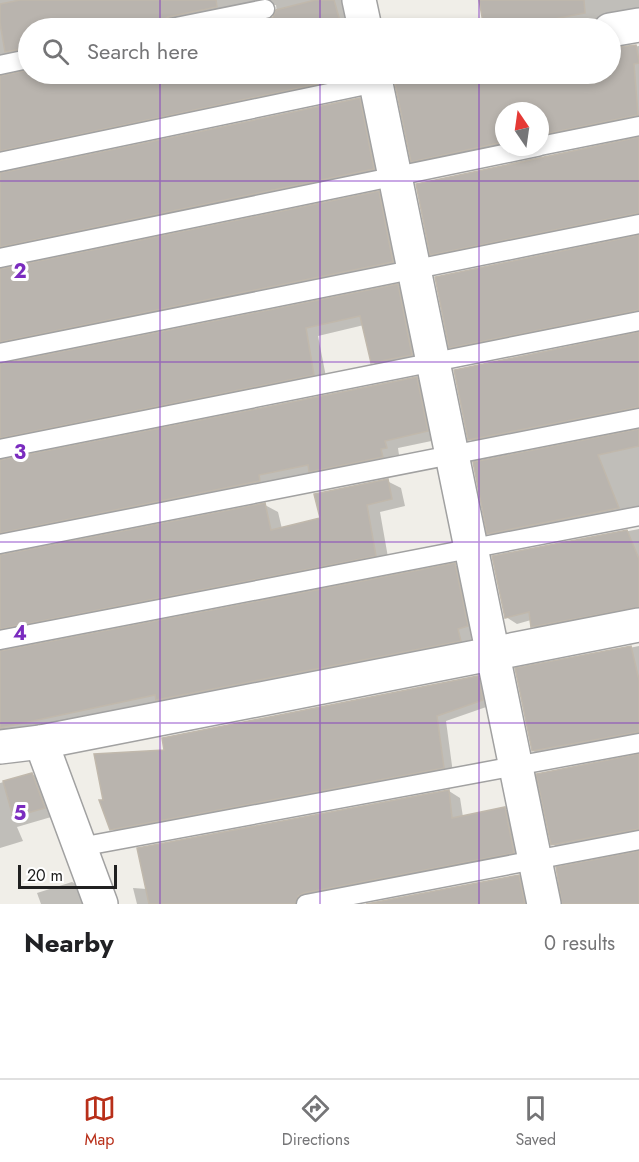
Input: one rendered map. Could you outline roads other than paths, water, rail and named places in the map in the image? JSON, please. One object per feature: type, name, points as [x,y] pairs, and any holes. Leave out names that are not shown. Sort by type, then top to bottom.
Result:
[{"type":"street","points":[[359,0],[363,18]]},
{"type":"street","points":[[621,28],[639,25]]},
{"type":"street","points":[[378,84],[394,176],[544,904]]},
{"type":"street","points":[[0,747],[41,742],[639,625]]},
{"type":"street","points":[[41,742],[101,904]]},
{"type":"lane","points":[[220,18],[265,9]]},
{"type":"lane","points":[[0,65],[18,61]]},
{"type":"lane","points":[[0,162],[342,84]]},
{"type":"lane","points":[[549,145],[639,126]]},
{"type":"lane","points":[[0,258],[495,156]]},
{"type":"lane","points":[[0,353],[639,224]]},
{"type":"lane","points":[[0,449],[639,321]]},
{"type":"lane","points":[[0,544],[639,418]]},
{"type":"lane","points":[[0,640],[639,516]]},
{"type":"lane","points":[[80,847],[639,743]]},
{"type":"lane","points":[[306,904],[639,840]]}]
